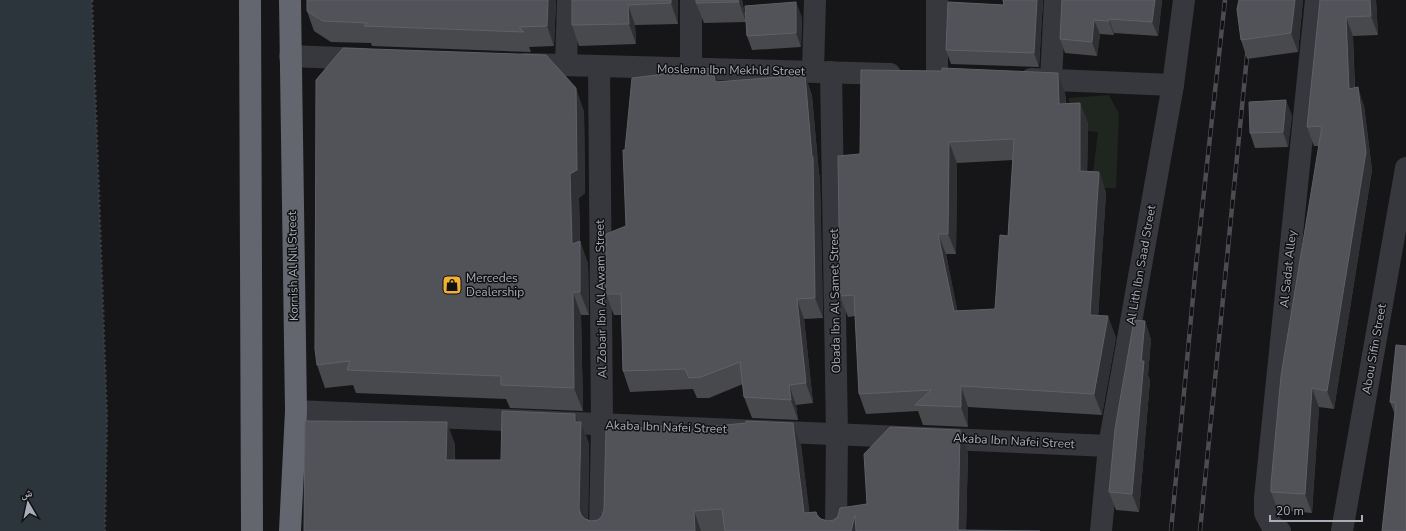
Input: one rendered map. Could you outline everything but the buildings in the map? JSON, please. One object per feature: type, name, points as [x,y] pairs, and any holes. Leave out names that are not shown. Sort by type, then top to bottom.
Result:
[{"type":"highway","points":[[250,0],[252,531]]},
{"type":"highway","name":"Kornish Al Nil Street","points":[[290,0],[296,411],[290,531]]},
{"type":"street","points":[[566,65],[568,0]]},
{"type":"street","points":[[691,0],[691,68]]},
{"type":"street","name":"Obada Ibn Al Samet Street","points":[[814,0],[822,72],[837,434],[836,531]]},
{"type":"street","points":[[937,0],[937,76]]},
{"type":"street","points":[[1051,80],[1055,0]]},
{"type":"street","name":"Al Lith Ibn Saad Street","points":[[1101,531],[1109,446],[1173,85],[1184,0]]},
{"type":"street","name":"Al Sadat Alley","points":[[1280,531],[1272,526],[1265,513],[1265,498],[1316,0]]},
{"type":"street","points":[[290,56],[385,59]]},
{"type":"street","name":"Moslema Ibn Mekhld Street","points":[[503,63],[599,67],[691,68],[959,76]]},
{"type":"street","name":"Al Zobair Ibn Al Awam Street","points":[[599,67],[602,424],[600,531]]},
{"type":"street","points":[[1013,78],[1173,85]]},
{"type":"street","name":"Abou Sifin Street","points":[[1342,531],[1406,168]]},
{"type":"street","name":"Akaba Ibn Nafei Street","points":[[296,411],[1109,446]]},
{"type":"path","points":[[92,0],[107,418],[105,531]]},
{"type":"shaded area","points":[[0,0],[92,0],[107,418],[105,531],[0,531]]},
{"type":"shaded area","points":[[1109,95],[1119,114],[1116,188],[1091,188],[1098,132],[1076,130],[1067,118],[1069,98]]},
{"type":"railway","points":[[1171,531],[1196,265],[1225,0]]},
{"type":"railway","points":[[1200,531],[1248,46]]},
{"type":"place","name":"Mercedes Dealership","points":[[452,285]]}]
